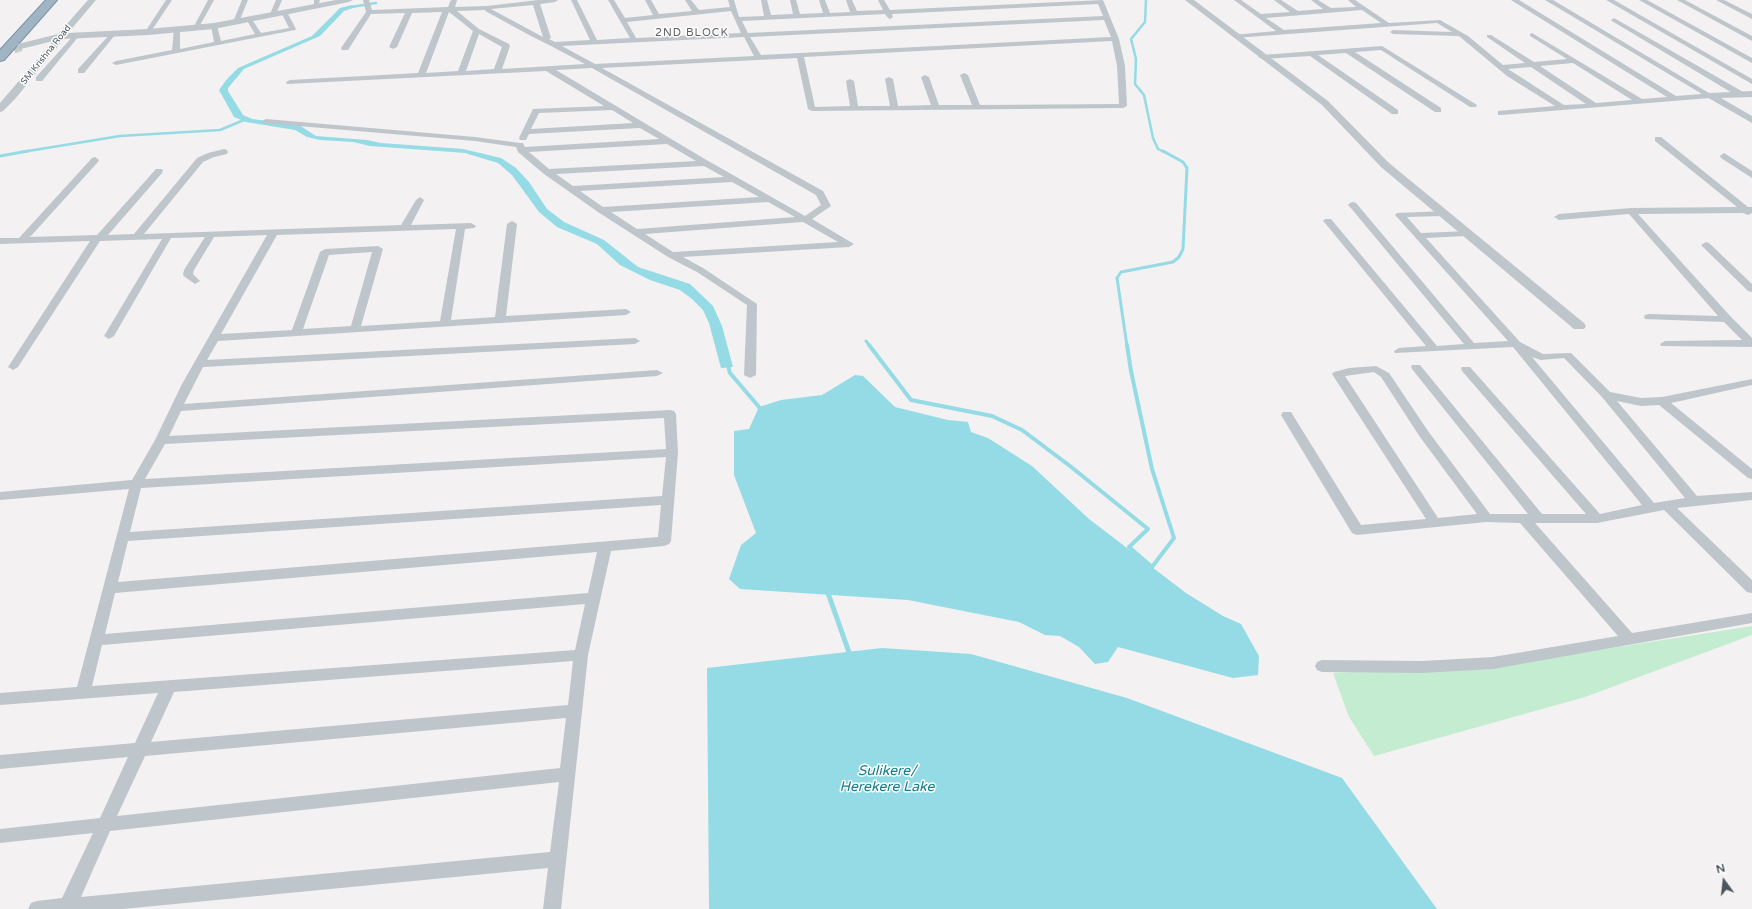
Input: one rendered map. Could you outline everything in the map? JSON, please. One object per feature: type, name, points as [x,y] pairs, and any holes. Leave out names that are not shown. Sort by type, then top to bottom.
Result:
[{"type":"highway","points":[[0,42],[39,0]]},
{"type":"highway","points":[[0,57],[52,0]]},
{"type":"street","name":"SM Krishna Road","points":[[0,110],[60,36],[92,0]]},
{"type":"street","points":[[148,32],[169,0]]},
{"type":"street","points":[[196,28],[211,0]]},
{"type":"street","points":[[236,22],[245,0]]},
{"type":"street","points":[[273,14],[279,0]]},
{"type":"street","points":[[21,46],[60,36],[148,32],[214,26],[284,12],[316,3],[349,0]]},
{"type":"street","points":[[421,75],[448,10],[454,0]]},
{"type":"street","points":[[345,48],[367,6],[409,12],[487,8],[555,0]]},
{"type":"street","points":[[574,0],[594,42]]},
{"type":"street","points":[[611,0],[634,40]]},
{"type":"street","points":[[648,0],[657,17]]},
{"type":"street","points":[[688,0],[696,13]]},
{"type":"street","points":[[731,0],[744,34],[758,57]]},
{"type":"street","points":[[764,0],[768,17]]},
{"type":"street","points":[[793,0],[797,16]]},
{"type":"street","points":[[822,0],[827,14]]},
{"type":"street","points":[[849,0],[854,13]]},
{"type":"street","points":[[881,0],[894,28]]},
{"type":"street","points":[[1189,0],[1262,57],[1325,103],[1385,165],[1579,326]]},
{"type":"street","points":[[1237,0],[1283,33]]},
{"type":"street","points":[[1277,0],[1296,13]]},
{"type":"street","points":[[1314,0],[1329,10]]},
{"type":"street","points":[[1351,0],[1388,25]]},
{"type":"street","points":[[1514,0],[1675,99]]},
{"type":"street","points":[[1548,0],[1752,120]]},
{"type":"street","points":[[1609,0],[1752,82]]},
{"type":"street","points":[[1642,0],[1752,61]]},
{"type":"street","points":[[1680,0],[1752,39]]},
{"type":"street","points":[[1719,0],[1752,17]]},
{"type":"street","points":[[737,19],[1101,1],[1115,39],[1121,66],[1123,106],[812,109],[800,55]]},
{"type":"street","points":[[536,3],[547,38],[543,39]]},
{"type":"street","points":[[487,8],[489,11],[554,44],[592,67],[639,91],[641,94],[820,193],[826,206],[806,220],[635,232]]},
{"type":"street","points":[[1259,16],[1363,8]]},
{"type":"street","points":[[622,20],[734,9]]},
{"type":"street","points":[[448,10],[477,30],[506,46],[497,71]]},
{"type":"street","points":[[116,63],[293,29],[284,12]]},
{"type":"street","points":[[393,47],[409,12]]},
{"type":"street","points":[[554,44],[1107,18]]},
{"type":"street","points":[[249,19],[259,35]]},
{"type":"street","points":[[1614,20],[1747,95]]},
{"type":"street","points":[[1235,36],[1438,21],[1461,34],[1510,74],[1563,108]]},
{"type":"street","points":[[214,26],[218,43]]},
{"type":"street","points":[[176,52],[177,29]]},
{"type":"street","points":[[460,73],[477,30]]},
{"type":"street","points":[[1393,32],[1461,34]]},
{"type":"street","points":[[81,71],[113,34]]},
{"type":"street","points":[[39,79],[77,35]]},
{"type":"street","points":[[1489,36],[1595,106]]},
{"type":"street","points":[[1532,36],[1641,102]]},
{"type":"street","points":[[290,82],[1115,39]]},
{"type":"street","points":[[1262,57],[1382,48],[1473,105]]},
{"type":"street","points":[[1346,50],[1438,110]]},
{"type":"street","points":[[1310,53],[1395,112]]},
{"type":"street","points":[[1501,67],[1575,61]]},
{"type":"street","points":[[547,69],[705,163],[849,244],[672,255]]},
{"type":"street","points":[[964,75],[977,107]]},
{"type":"street","points":[[926,77],[936,108]]},
{"type":"street","points":[[889,79],[894,108]]},
{"type":"street","points":[[850,81],[854,109]]},
{"type":"street","points":[[1501,112],[1710,96],[1747,95]]},
{"type":"street","points":[[521,148],[526,132],[536,111],[614,108]]},
{"type":"street","points":[[266,121],[475,139],[521,148],[670,141]]},
{"type":"street","points":[[526,132],[642,125]]},
{"type":"street","points":[[1658,139],[1750,212]]},
{"type":"street","points":[[521,148],[547,172],[601,210],[672,255],[700,270],[752,304],[750,374]]},
{"type":"street","points":[[136,237],[200,160],[211,155],[224,152]]},
{"type":"street","points":[[1724,156],[1752,175]]},
{"type":"street","points":[[23,239],[95,160]]},
{"type":"street","points":[[547,172],[705,163]]},
{"type":"street","points":[[13,368],[99,238],[159,171]]},
{"type":"street","points":[[572,189],[733,179]]},
{"type":"street","points":[[601,210],[769,199]]},
{"type":"street","points":[[404,228],[420,200]]},
{"type":"street","points":[[1353,205],[1472,346]]},
{"type":"street","points":[[1559,217],[1631,211],[1750,212]]},
{"type":"street","points":[[1631,211],[1727,319],[1752,343]]},
{"type":"street","points":[[1443,213],[1400,215],[1516,344],[1651,508]]},
{"type":"street","points":[[1328,221],[1434,349]]},
{"type":"street","points":[[500,320],[512,224]]},
{"type":"street","points":[[0,241],[23,239],[211,235],[466,226],[445,324]]},
{"type":"street","points":[[83,692],[136,484],[161,440],[199,364],[273,233]]},
{"type":"street","points":[[1419,236],[1466,233]]},
{"type":"street","points":[[195,280],[188,275],[189,270],[211,235]]},
{"type":"street","points":[[109,336],[168,236]]},
{"type":"street","points":[[1706,245],[1752,289]]},
{"type":"street","points":[[296,333],[325,252],[378,249],[355,330]]},
{"type":"street","points":[[214,338],[626,312]]},
{"type":"street","points":[[1649,316],[1727,319]]},
{"type":"street","points":[[199,364],[635,341]]},
{"type":"street","points":[[1665,344],[1752,343]]},
{"type":"street","points":[[1399,351],[1516,344],[1541,357],[1567,355],[1606,395],[1694,501]]},
{"type":"street","points":[[1416,367],[1539,519]]},
{"type":"street","points":[[1435,522],[1338,374],[1349,371],[1376,369],[1385,375],[1424,434],[1486,518]]},
{"type":"street","points":[[1466,369],[1597,519]]},
{"type":"street","points":[[176,408],[657,373]]},
{"type":"street","points":[[1606,395],[1641,402],[1662,401],[1752,382]]},
{"type":"street","points":[[1662,401],[1752,475]]},
{"type":"street","points":[[110,588],[664,541],[672,453],[670,414],[161,440]]},
{"type":"street","points":[[1287,415],[1357,530],[1486,518],[1597,519],[1666,505],[1752,496]]},
{"type":"street","points":[[0,496],[136,484],[672,453]]},
{"type":"street","points":[[122,537],[668,500]]},
{"type":"street","points":[[1666,505],[1752,588]]},
{"type":"street","points":[[1523,518],[1629,639]]},
{"type":"street","points":[[552,909],[581,655],[605,547]]},
{"type":"street","points":[[97,640],[594,598]]},
{"type":"street","points":[[1322,666],[1422,667],[1493,663],[1752,618]]},
{"type":"street","points":[[0,699],[581,655]]},
{"type":"street","points":[[67,908],[169,686]]},
{"type":"street","points":[[0,762],[575,711]]},
{"type":"street","points":[[0,836],[568,774]]},
{"type":"street","points":[[37,909],[67,908],[558,858]]},
{"type":"green space","points":[[1752,626],[1752,635],[1585,697],[1374,756],[1349,717],[1333,673],[1504,665]]},
{"type":"water","points":[[352,5],[356,7],[344,11],[320,36],[244,69],[228,88],[228,91],[243,115],[252,119],[299,125],[316,136],[367,140],[381,143],[463,149],[501,158],[516,168],[529,182],[547,209],[564,222],[604,240],[638,267],[690,284],[713,306],[722,326],[733,367],[721,368],[709,323],[703,310],[692,299],[680,290],[650,280],[620,265],[597,244],[557,227],[539,212],[512,175],[498,163],[465,153],[370,146],[353,142],[320,140],[307,137],[295,130],[246,122],[234,117],[219,90],[238,68],[312,36],[340,8]]},
{"type":"water","points":[[855,375],[863,376],[895,407],[948,420],[968,422],[971,432],[988,438],[1032,466],[1089,519],[1186,593],[1223,616],[1241,624],[1259,656],[1258,675],[1233,678],[1118,647],[1108,662],[1095,664],[1079,647],[1060,636],[1045,635],[1019,622],[908,600],[740,589],[729,579],[741,545],[756,533],[734,475],[734,431],[749,429],[759,407],[781,400],[822,395]]},
{"type":"water","name":"Sulikere/ Herekere Lake","points":[[882,648],[971,654],[1127,698],[1342,778],[1437,909],[709,909],[707,668]]},
{"type":"waterway","points":[[1146,0],[1145,22],[1131,39],[1136,59],[1135,84],[1144,95],[1153,138],[1158,149],[1164,152]]},
{"type":"waterway","points":[[351,7],[376,3]]},
{"type":"waterway","points":[[27,151],[120,136],[220,130],[244,120]]},
{"type":"waterway","points":[[0,156],[27,151]]},
{"type":"waterway","points":[[22,152],[27,151]]},
{"type":"waterway","points":[[1127,346],[1117,278],[1121,272],[1173,262],[1179,257],[1183,249],[1187,168],[1183,162],[1163,151]]},
{"type":"waterway","points":[[866,341],[870,346]]},
{"type":"waterway","points":[[869,345],[911,400],[992,416],[1022,430],[1070,466],[1148,529],[1129,547],[1152,567],[1174,538],[1152,469],[1131,371],[1127,345]]},
{"type":"waterway","points":[[727,362],[730,373],[759,407],[761,412]]},
{"type":"waterway","points":[[828,593],[851,658]]},
{"type":"tunnel","points":[[0,53],[21,46]]},
{"type":"district","name":"2ND BLOCK","points":[[692,33]]}]
